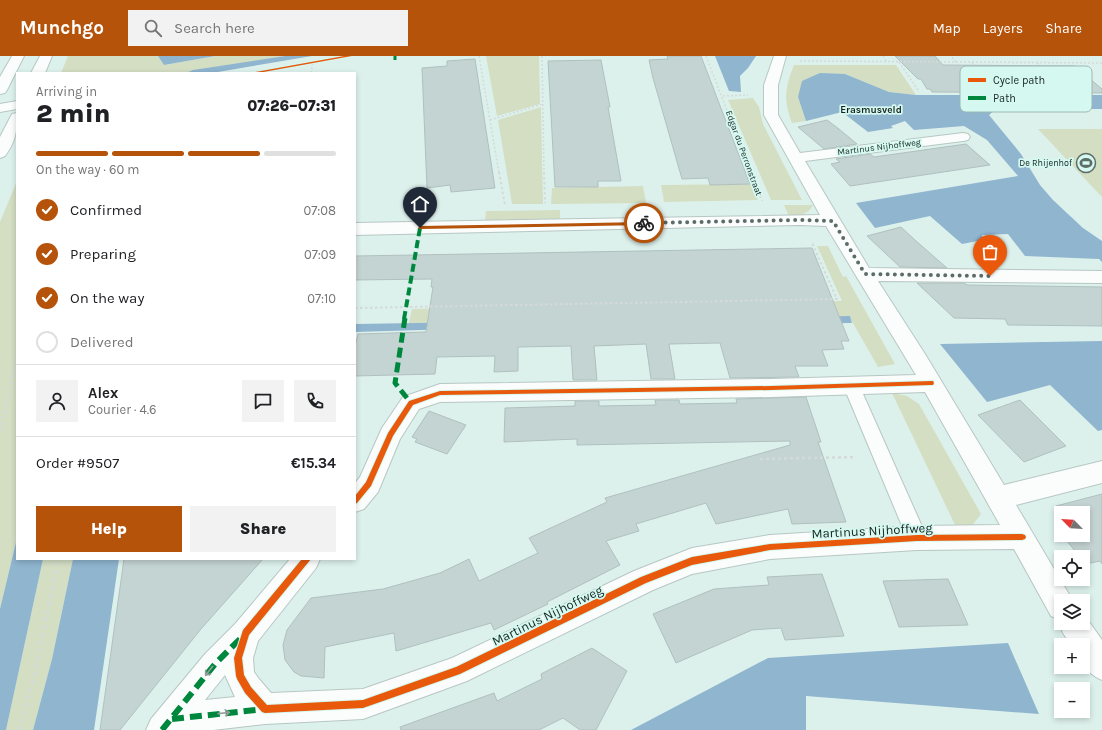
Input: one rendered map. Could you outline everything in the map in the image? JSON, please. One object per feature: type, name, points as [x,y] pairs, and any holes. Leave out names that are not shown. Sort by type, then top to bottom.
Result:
[{"type":"street","points":[[0,90],[18,56]]},
{"type":"street","points":[[38,72],[46,56]]},
{"type":"street","points":[[780,57],[771,85],[771,115],[845,244],[865,274],[931,383],[1054,594]]},
{"type":"street","points":[[0,108],[16,105]]},
{"type":"street","points":[[0,153],[16,119]]},
{"type":"street","name":"Martinus Nijhoffweg","points":[[796,158],[963,137]]},
{"type":"street","points":[[356,229],[800,220],[833,221]]},
{"type":"street","points":[[865,274],[1099,277]]},
{"type":"street","points":[[356,500],[369,484],[390,435],[411,404],[440,393],[931,383]]},
{"type":"street","points":[[998,498],[1102,472]]},
{"type":"street","name":"Martinus Nijhoffweg","points":[[167,724],[265,709],[363,704],[457,671],[644,580],[692,561],[770,547],[917,538],[1022,537]]},
{"type":"street","name":"Martinus Nijhoffweg","points":[[167,724],[215,664],[246,633],[306,560]]},
{"type":"street","points":[[1078,630],[1102,665]]},
{"type":"street","name":"Martinus Nijhoffweg","points":[[246,633],[238,658],[240,676],[248,690],[265,709]]},
{"type":"lane","points":[[851,385],[917,538]]},
{"type":"path","points":[[480,56],[506,207]]},
{"type":"path","points":[[542,56],[545,206]]},
{"type":"path","points":[[883,56],[887,62]]},
{"type":"path","points":[[951,56],[956,62]]},
{"type":"path","points":[[780,57],[807,62],[1102,63]]},
{"type":"path","points":[[311,72],[313,62]]},
{"type":"path","points":[[899,62],[918,90]]},
{"type":"path","points":[[972,62],[975,66]]},
{"type":"path","points":[[1037,62],[1041,66]]},
{"type":"path","points":[[490,120],[543,104]]},
{"type":"path","points":[[356,308],[837,299],[812,243],[845,244]]},
{"type":"path","points":[[0,431],[16,359]]},
{"type":"path","points":[[760,459],[882,456]]},
{"type":"path","points":[[19,730],[35,674],[58,560]]},
{"type":"green space","points":[[68,56],[158,56],[164,65],[215,56],[285,56],[192,72],[61,72]]},
{"type":"green space","points":[[486,56],[539,56],[540,104],[497,116]]},
{"type":"green space","points":[[794,65],[896,65],[916,95],[889,92],[845,74],[798,97],[806,121],[792,123],[787,107],[786,94]]},
{"type":"green space","points":[[753,98],[759,107],[763,124],[802,200],[771,200],[728,100]]},
{"type":"green space","points":[[541,107],[543,204],[512,204],[498,120]]},
{"type":"green space","name":"De Rhijenhof","points":[[1038,129],[1102,129],[1102,197]]},
{"type":"green space","points":[[16,183],[16,542],[0,609],[0,222]]},
{"type":"green space","points":[[752,184],[758,200],[664,202],[661,185]]},
{"type":"green space","points":[[643,186],[646,203],[551,204],[552,188]]},
{"type":"green space","points":[[784,205],[813,205],[806,213],[789,216]]},
{"type":"green space","points":[[560,210],[560,220],[485,221],[486,211]]},
{"type":"green space","points":[[817,246],[828,246],[843,277],[846,276],[895,364],[878,367],[849,316],[409,323],[412,309],[842,301]]},
{"type":"green space","points":[[892,393],[907,396],[919,404],[981,514],[971,527],[957,529]]},
{"type":"green space","points":[[43,560],[73,560],[52,659],[33,730],[6,730]]},
{"type":"water","points":[[158,56],[215,56],[164,65]]},
{"type":"water","points":[[285,56],[312,56],[218,72],[188,72],[193,70]]},
{"type":"water","points":[[715,56],[756,56],[748,68],[740,76],[741,92],[729,91]]},
{"type":"water","points":[[820,73],[845,74],[889,92],[916,95],[960,95],[960,112],[992,112],[989,115],[1021,154],[1040,185],[1053,200],[1083,228],[1102,241],[1102,262],[1099,259],[1025,256],[1008,234],[982,235],[983,240],[962,244],[930,216],[875,228],[856,203],[1018,176],[987,140],[964,126],[914,130],[905,121],[891,126],[893,128],[868,132],[842,112],[806,121],[798,97],[802,81]]},
{"type":"water","points":[[1092,95],[1102,95],[1102,109],[1092,109]]},
{"type":"water","points":[[850,316],[852,323],[552,326],[356,332],[356,324]]},
{"type":"water","points":[[1102,341],[1102,430],[1098,431],[1050,385],[987,402],[940,344]]},
{"type":"water","points":[[16,542],[16,560],[43,560],[6,730],[0,730],[0,609]]},
{"type":"water","points":[[73,560],[119,560],[94,730],[33,730],[52,659]]},
{"type":"water","points":[[1008,643],[1039,714],[806,696],[806,730],[631,730],[768,658]]},
{"type":"building","points":[[667,56],[701,56],[750,184],[710,185],[708,178],[682,179],[649,60],[668,59]]},
{"type":"building","points":[[895,56],[935,56],[943,65],[1075,66],[960,66],[960,92],[932,92],[930,89],[927,89],[921,79],[918,79]]},
{"type":"building","points":[[475,59],[495,188],[451,192],[450,185],[427,188],[422,68],[447,66],[447,61]]},
{"type":"building","points":[[601,60],[610,107],[608,107],[621,181],[598,181],[598,187],[555,187],[548,61]]},
{"type":"building","points":[[1092,80],[1102,89],[1102,93],[1092,93]]},
{"type":"building","points":[[827,120],[857,144],[824,149],[798,127]]},
{"type":"building","points":[[966,144],[990,165],[850,186],[831,164],[840,162],[836,159],[870,154],[874,157]]},
{"type":"building","points":[[901,227],[947,268],[900,267],[867,236]]},
{"type":"building","points":[[812,248],[849,341],[841,341],[844,349],[822,350],[828,366],[795,366],[799,377],[730,378],[720,343],[669,344],[675,379],[651,379],[646,344],[594,346],[597,380],[573,380],[571,346],[518,347],[518,371],[494,372],[495,356],[437,357],[435,374],[356,376],[356,342],[358,334],[426,332],[433,287],[431,287],[432,279],[356,280],[356,256]]},
{"type":"building","points":[[917,283],[1102,287],[1102,326],[1008,325],[1005,319],[954,318]]},
{"type":"building","points":[[806,397],[821,442],[818,442],[846,522],[792,524],[788,509],[716,524],[706,503],[636,524],[639,531],[606,541],[620,565],[547,602],[548,604],[494,630],[491,623],[396,651],[394,633],[325,647],[324,678],[301,676],[294,672],[285,660],[283,645],[287,630],[311,598],[383,589],[440,573],[469,559],[479,581],[538,553],[529,538],[607,502],[605,498],[790,445],[790,441],[577,445],[577,439],[504,442],[505,408],[575,406],[575,401],[599,401],[599,406],[656,405],[655,400],[679,400],[680,404],[737,403],[736,399]]},
{"type":"building","points":[[1020,400],[1066,446],[1024,462],[978,415]]},
{"type":"building","points":[[429,411],[466,425],[447,454],[415,442],[417,439],[412,437]]},
{"type":"building","points":[[1102,494],[1102,564],[1100,561],[1090,563],[1090,550],[1074,550],[1068,542],[1090,542],[1090,506],[1056,506]]},
{"type":"building","points":[[124,560],[262,560],[201,629],[120,730],[100,730]]},
{"type":"building","points":[[822,574],[844,636],[785,640],[781,628],[752,630],[676,663],[653,614],[714,589],[769,585],[767,577]]},
{"type":"building","points":[[948,579],[968,625],[899,627],[883,581]]},
{"type":"building","points":[[592,648],[627,671],[596,730],[580,730],[563,718],[539,730],[401,730],[400,727],[494,693],[497,701],[542,679],[541,674]]},
{"type":"marked path","points":[[411,403],[395,383],[420,228]]},
{"type":"marked path","points":[[162,730],[215,664],[243,636]]},
{"type":"marked path","points":[[172,719],[265,709]]},
{"type":"cycle path","points":[[258,72],[350,56]]},
{"type":"cycle path","points":[[356,500],[369,484],[390,435],[411,403],[440,393],[771,388],[931,383]]},
{"type":"cycle path","points":[[306,560],[246,633],[238,658],[240,676],[248,690],[265,709],[363,704],[457,671],[644,580],[692,561],[770,547],[917,538],[1022,537]]},
{"type":"way so far","points":[[644,223],[800,220],[833,221],[845,244],[865,274],[990,276]]},
{"type":"place","name":"De Rhijenhof","points":[[1086,163]]},
{"type":"district","name":"Erasmusveld","points":[[871,109]]},
{"type":"route","points":[[420,228],[644,223]]}]
